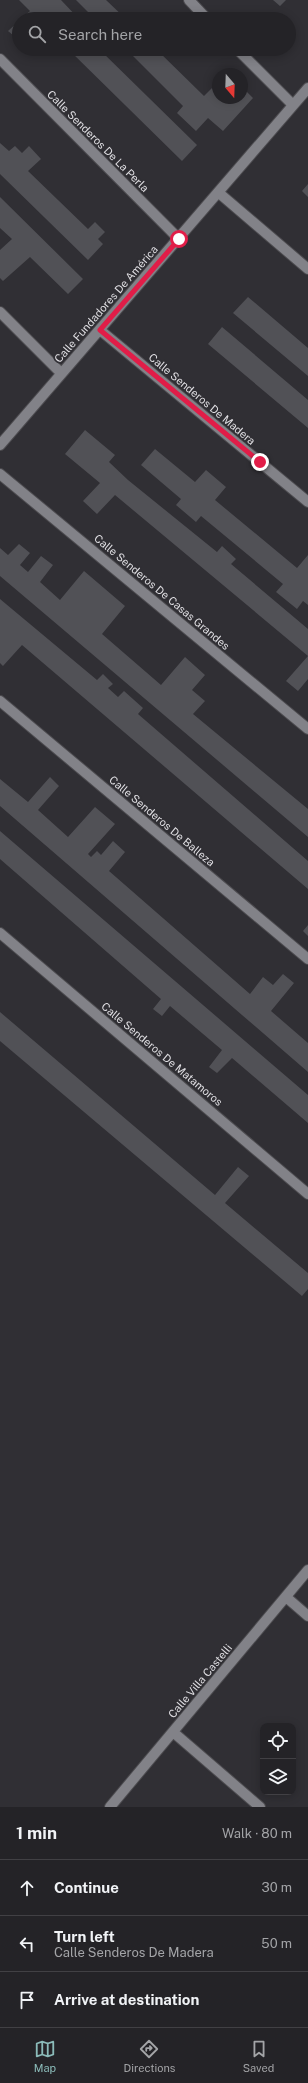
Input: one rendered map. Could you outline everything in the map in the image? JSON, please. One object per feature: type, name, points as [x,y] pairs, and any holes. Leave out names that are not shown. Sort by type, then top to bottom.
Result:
[{"type":"street","points":[[189,0],[201,12]]},
{"type":"street","points":[[244,56],[293,105]]},
{"type":"street","name":"Calle Senderos De La Perla","points":[[0,59],[179,239]]},
{"type":"street","name":"Calle Fundadores De América","points":[[0,445],[219,193],[308,88]]},
{"type":"street","points":[[219,193],[308,269]]},
{"type":"street","points":[[0,312],[61,373]]},
{"type":"street","name":"Calle Senderos De Madera","points":[[100,330],[308,502]]},
{"type":"street","name":"Calle Senderos De Casas Grandes","points":[[0,474],[308,729]]},
{"type":"street","name":"Calle Senderos De Balleza","points":[[0,701],[308,959]]},
{"type":"street","name":"Calle Senderos De Matamoros","points":[[0,933],[308,1194]]},
{"type":"street","name":"Calle Villa Castelli","points":[[110,1807],[308,1570]]},
{"type":"street","points":[[286,1597],[308,1616]]},
{"type":"street","points":[[173,1732],[260,1807]]},
{"type":"building","points":[[19,0],[61,0],[72,12],[29,12],[30,11]]},
{"type":"building","points":[[76,0],[106,0],[119,12],[88,12]]},
{"type":"building","points":[[273,0],[286,0],[280,6]]},
{"type":"building","points":[[12,27],[12,34],[8,31]]},
{"type":"building","points":[[75,56],[106,56],[197,145],[182,161]]},
{"type":"building","points":[[133,56],[163,56],[204,96],[212,88],[212,104],[248,104],[223,131],[208,118],[196,131],[177,113],[183,106]]},
{"type":"building","points":[[248,93],[253,98],[248,104]]},
{"type":"building","points":[[0,143],[9,151],[15,146],[22,153],[29,146],[41,159],[28,171],[88,229],[95,222],[105,232],[98,239],[103,244],[88,260],[0,174]]},
{"type":"building","points":[[308,184],[308,197],[302,191]]},
{"type":"building","points":[[0,197],[83,279],[68,294],[30,257],[3,281],[0,278],[0,250],[12,239],[0,228]]},
{"type":"building","points":[[248,297],[308,348],[308,376],[233,313]]},
{"type":"building","points":[[222,327],[308,400],[308,428],[208,344]]},
{"type":"building","points":[[85,430],[115,455],[109,462],[128,480],[217,552],[222,546],[236,559],[231,564],[308,629],[308,656],[115,495],[97,514],[83,501],[100,483],[65,454]]},
{"type":"building","points":[[155,449],[195,482],[206,470],[226,487],[215,500],[297,568],[308,555],[308,605],[303,601],[297,609],[276,592],[283,584],[201,516],[196,522],[176,505],[181,499],[141,465]]},
{"type":"building","points":[[19,544],[30,553],[20,565],[28,572],[41,556],[53,565],[40,582],[60,600],[84,571],[125,606],[102,634],[161,685],[185,657],[205,675],[192,690],[205,701],[193,714],[308,809],[308,837],[0,576],[0,548],[8,555]]},
{"type":"building","points":[[0,599],[97,680],[103,674],[113,684],[108,688],[118,697],[124,691],[143,708],[138,714],[308,861],[308,889],[22,645],[3,666],[0,663]]},
{"type":"building","points":[[308,656],[308,679],[298,691],[286,681]]},
{"type":"building","points":[[50,777],[59,786],[38,810],[68,837],[95,807],[115,824],[88,854],[91,857],[97,851],[101,855],[113,841],[125,852],[109,871],[250,994],[263,977],[273,985],[283,974],[294,983],[271,1011],[308,1043],[308,1072],[0,806],[0,779],[28,802]]},
{"type":"building","points":[[0,831],[308,1095],[308,1123],[232,1058],[217,1073],[209,1067],[222,1050],[170,1006],[162,1016],[153,1009],[161,999],[0,859]]},
{"type":"building","points":[[308,925],[308,936],[303,931]]},
{"type":"building","points":[[0,1012],[215,1195],[238,1167],[249,1176],[225,1203],[308,1273],[308,1289],[302,1296],[0,1041]]},
{"type":"route","points":[[179,239],[100,330],[260,462]]}]
